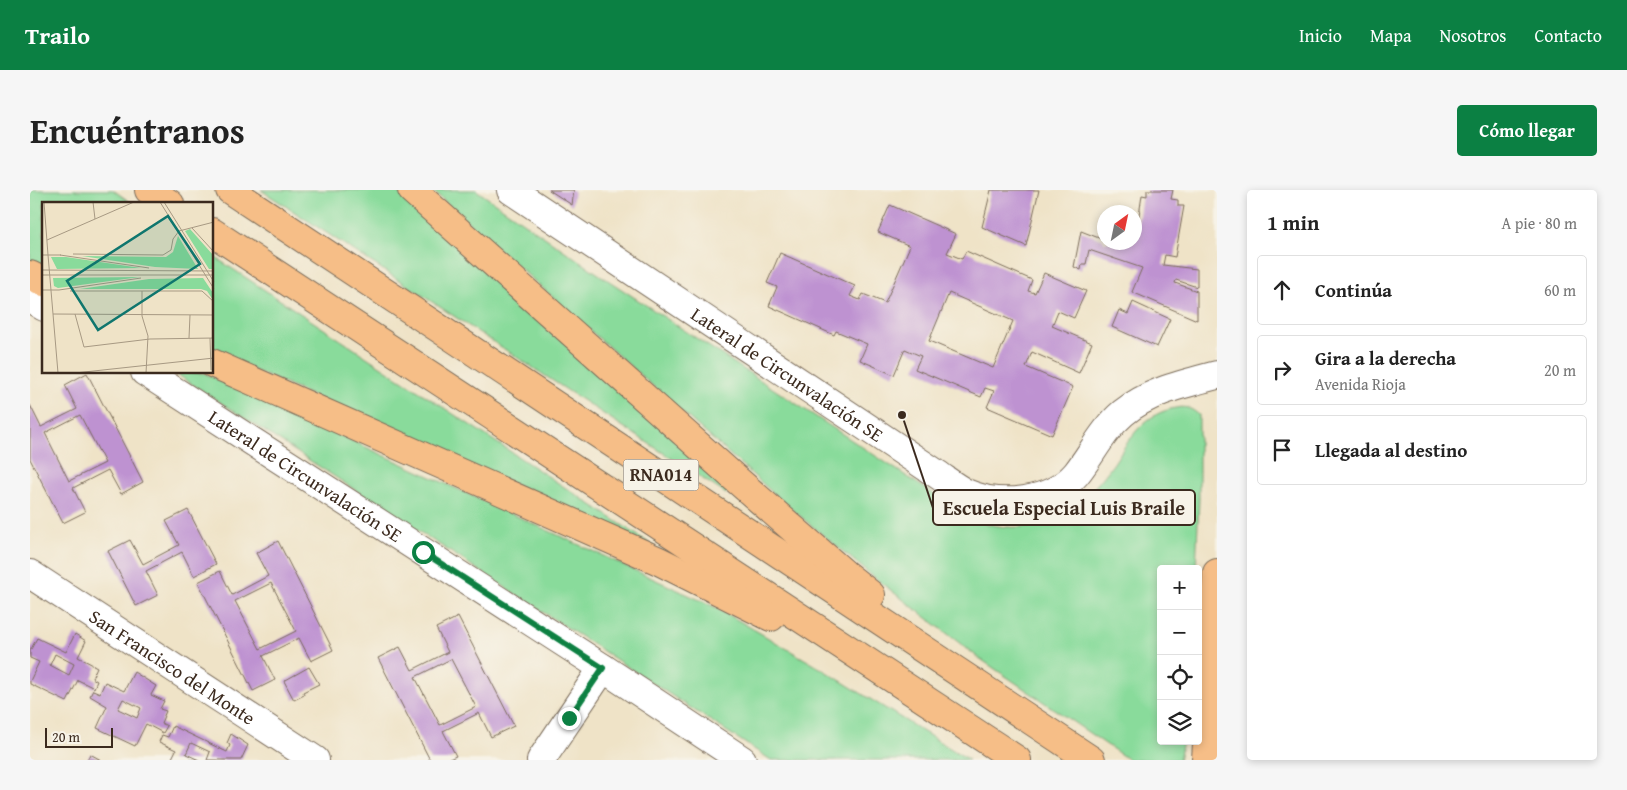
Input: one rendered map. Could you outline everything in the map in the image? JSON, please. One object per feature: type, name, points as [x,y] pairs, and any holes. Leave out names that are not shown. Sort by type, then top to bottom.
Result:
[{"type":"main road","points":[[149,190],[167,202]]},
{"type":"main road","name":"RNA014","points":[[230,190],[1088,758]]},
{"type":"main road","points":[[412,190],[846,576],[925,638],[1088,758]]},
{"type":"main road","name":"RNA014","points":[[214,233],[1017,760]]},
{"type":"main road","points":[[30,275],[42,281]]},
{"type":"main road","points":[[214,364],[658,561],[887,675]]},
{"type":"main road","points":[[1206,750],[1217,574]]},
{"type":"street","name":"Lateral de Circunvalación SE","points":[[511,190],[937,474],[965,492],[980,498],[1023,500],[1054,490],[1075,475],[1113,423],[1132,406],[1161,390],[1217,375]]},
{"type":"street","points":[[30,298],[42,306]]},
{"type":"street","name":"Lateral de Circunvalación SE","points":[[148,374],[742,760]]},
{"type":"street","name":"San Francisco del Monte","points":[[30,574],[315,760]]},
{"type":"street","points":[[541,760],[603,668]]},
{"type":"green space","points":[[30,190],[113,190],[130,202],[42,202],[42,269],[30,262]]},
{"type":"green space","points":[[261,190],[395,190],[712,473],[728,492],[726,494]]},
{"type":"green space","points":[[432,190],[476,190],[597,273],[958,510],[989,524],[1012,527],[1030,526],[1063,514],[1090,492],[1114,463],[1137,430],[1152,417],[1161,412],[1182,407],[1192,410],[1199,415],[1199,499],[1196,565],[1157,565],[1157,745],[1182,745],[1179,760],[1129,760],[979,658],[875,578],[789,507]]},
{"type":"green space","points":[[214,257],[654,546],[214,352]]},
{"type":"green space","points":[[177,374],[206,374],[717,608],[820,668],[969,760],[771,760]]},
{"type":"building","points":[[549,190],[574,190],[572,205]]},
{"type":"building","points":[[991,190],[1039,190],[1026,246],[982,227]]},
{"type":"building","points":[[1147,190],[1173,190],[1171,199],[1178,200],[1178,206],[1184,206],[1175,257],[1165,255],[1163,265],[1197,269],[1197,287],[1176,280],[1175,283],[1197,291],[1197,320],[1132,292],[1142,268],[1089,250],[1086,264],[1082,264],[1081,270],[1074,267],[1081,231],[1097,237],[1097,250],[1142,250],[1141,205],[1142,195],[1147,196]]},
{"type":"building","points":[[890,205],[956,234],[947,253],[962,259],[966,251],[1032,280],[1028,291],[1035,293],[1044,273],[1086,291],[1074,318],[1058,311],[1052,326],[1092,343],[1079,373],[1032,352],[1026,367],[1073,387],[1052,435],[987,407],[994,391],[985,388],[981,397],[915,369],[921,356],[905,349],[894,375],[860,360],[867,344],[836,331],[834,335],[769,306],[777,287],[767,283],[780,253],[855,286],[850,296],[860,300],[863,294],[885,303],[910,246],[878,232]],"holes":[[[949,293],[1013,321],[993,368],[929,341]]]},
{"type":"building","points":[[1133,302],[1170,319],[1157,347],[1112,327],[1119,310],[1128,314]]},
{"type":"building","points":[[88,374],[143,482],[121,494],[108,470],[73,488],[85,512],[63,523],[30,459],[30,405],[41,427],[77,409],[65,385]],"holes":[[[80,415],[105,463],[69,481],[45,433]]]},
{"type":"building","points":[[188,510],[216,564],[194,576],[182,552],[146,571],[158,595],[136,606],[108,551],[130,540],[143,564],[179,545],[166,521]]},
{"type":"building","points":[[278,541],[333,650],[311,661],[299,638],[263,656],[275,680],[253,691],[198,582],[220,571],[232,595],[268,576],[256,553]],"holes":[[[271,583],[296,631],[260,649],[235,601]]]},
{"type":"building","points":[[458,617],[514,726],[491,737],[479,713],[443,731],[456,756],[447,760],[430,760],[378,658],[400,647],[412,670],[448,652],[436,628]],"holes":[[[451,659],[476,707],[440,725],[415,677]]]},
{"type":"building","points":[[75,634],[86,641],[78,657],[97,667],[92,678],[97,681],[94,688],[78,680],[67,702],[30,684],[39,662],[30,658],[30,648],[37,638],[66,652]],"holes":[[[55,654],[74,664],[69,675],[50,665]]]},
{"type":"building","points":[[309,667],[319,684],[303,692],[304,695],[294,700],[284,681]]},
{"type":"building","points":[[134,672],[156,686],[151,695],[164,701],[160,709],[166,711],[161,723],[167,726],[163,733],[146,724],[135,746],[97,728],[107,706],[90,696],[93,690],[100,693],[105,682],[124,691]],"holes":[[[123,699],[141,708],[137,718],[118,709]]]},
{"type":"building","points":[[173,726],[227,752],[230,745],[227,743],[231,734],[248,745],[241,760],[207,760],[210,752],[191,743],[186,754],[199,760],[171,760],[176,750],[159,742],[162,735],[168,737]]},
{"type":"building","points":[[90,754],[101,760],[87,760]]},
{"type":"place","name":"Escuela Especial Luis Braile","points":[[902,415]]},
{"type":"route","points":[[423,552],[603,668],[569,718]]}]
